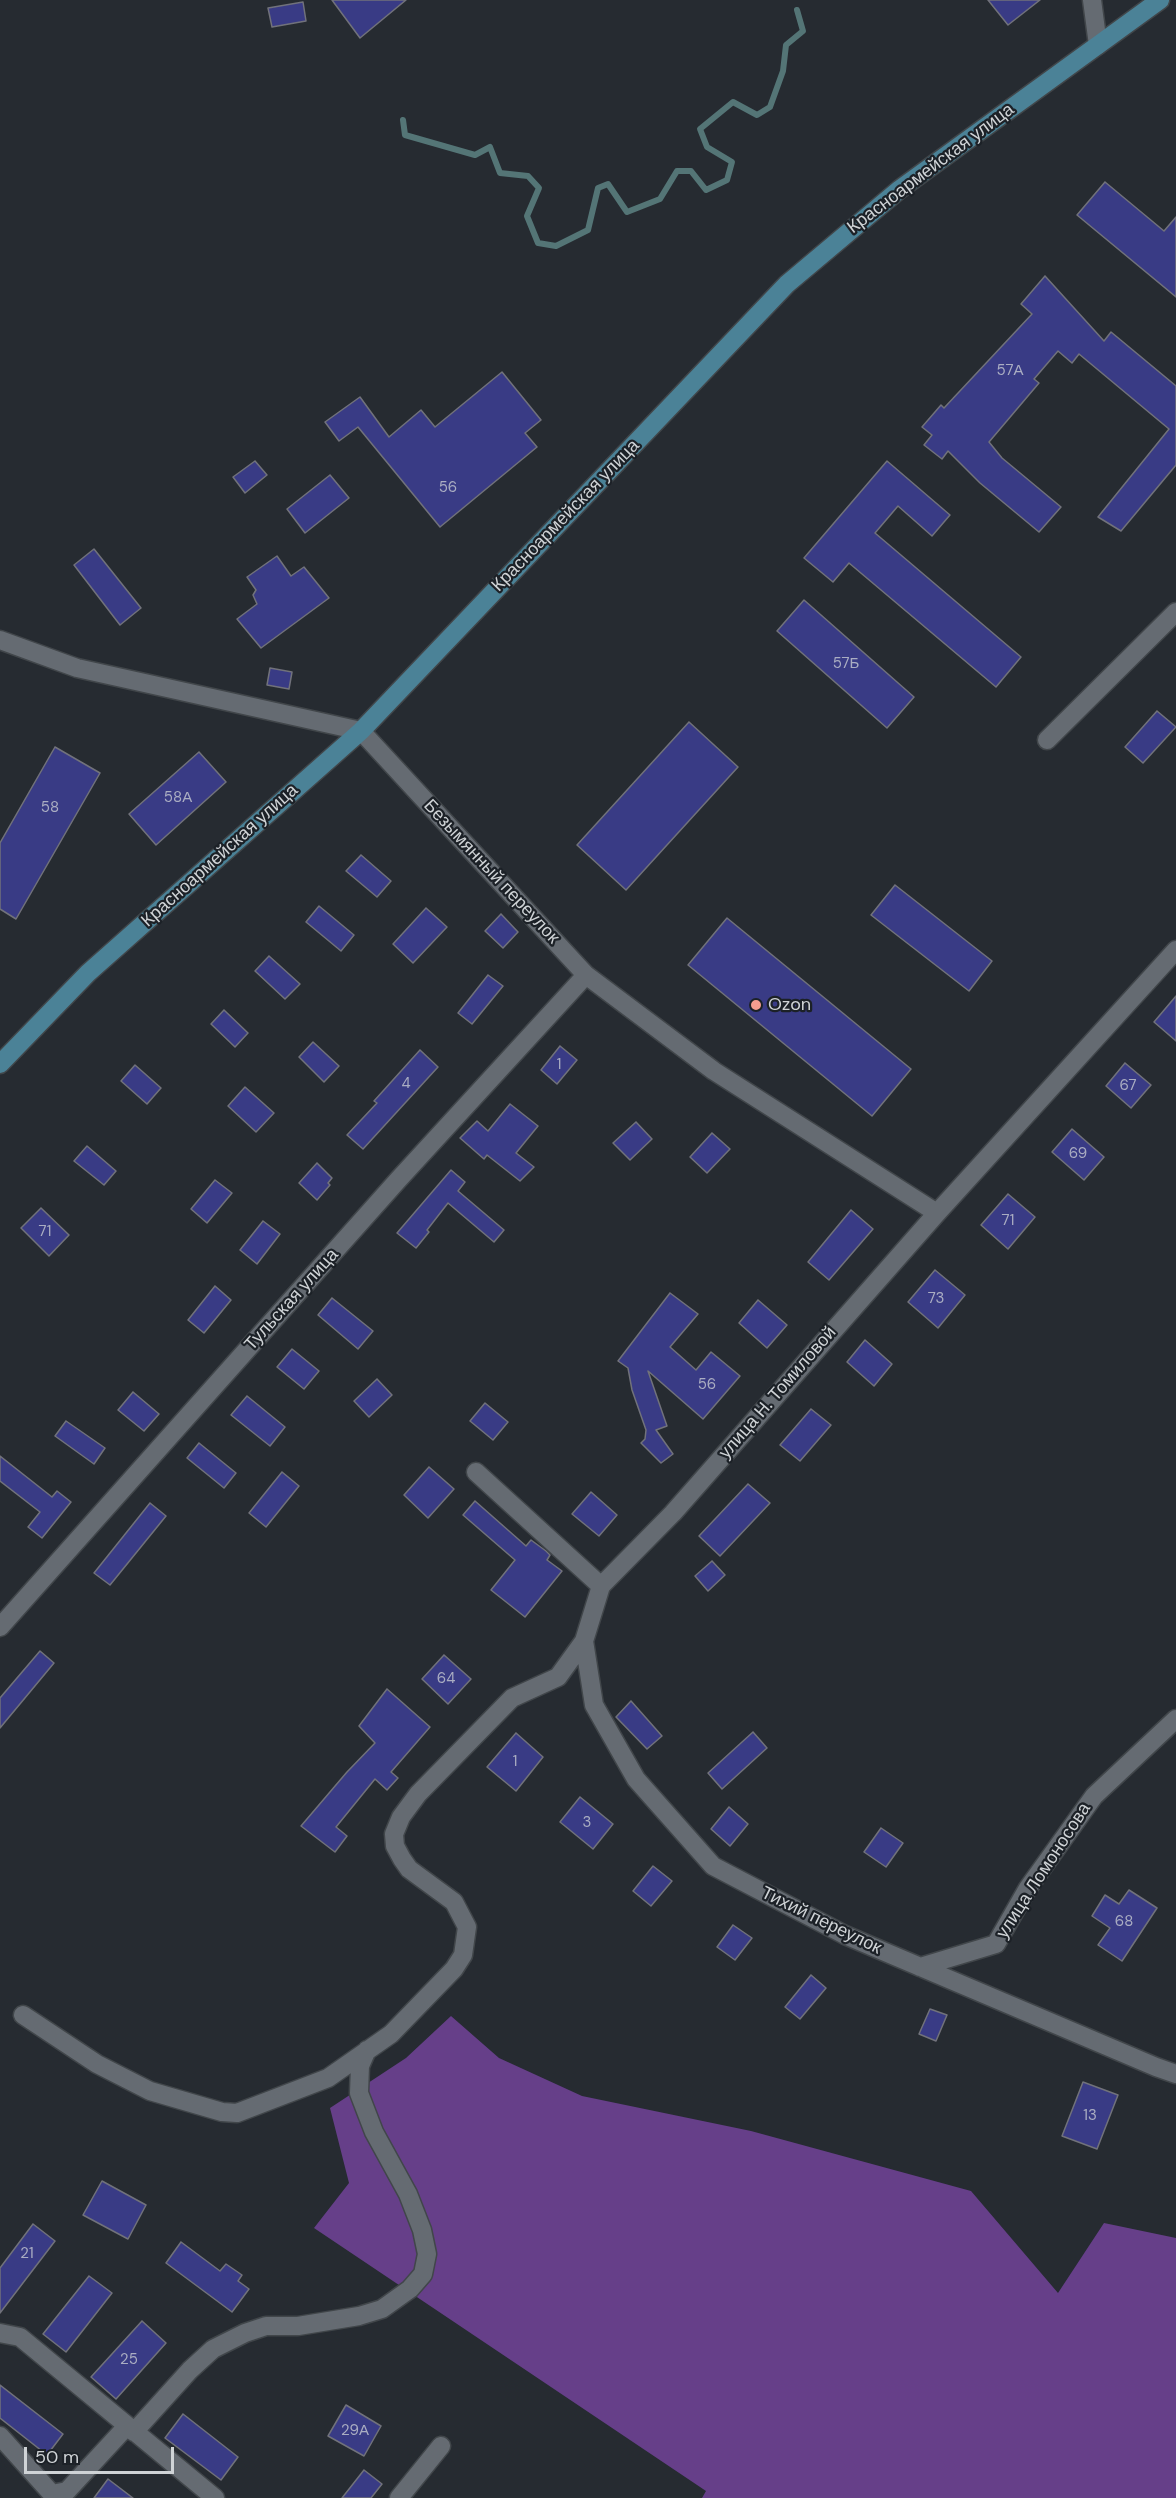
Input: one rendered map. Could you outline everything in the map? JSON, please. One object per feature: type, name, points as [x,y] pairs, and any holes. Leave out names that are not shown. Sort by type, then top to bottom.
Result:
[{"type":"main road","name":"Красноармейская улица","points":[[0,1064],[88,973],[361,731],[787,284],[900,189],[1160,0]]},
{"type":"street","points":[[1092,0],[1098,45]]},
{"type":"street","points":[[1047,740],[1176,612]]},
{"type":"street","points":[[0,640],[77,668],[361,731]]},
{"type":"street","name":"Безымянный переулок","points":[[361,731],[586,975],[714,1071],[937,1213]]},
{"type":"street","name":"улица Н. Томиловой","points":[[367,2050],[391,2034],[454,1969],[463,1955],[466,1942],[467,1927],[454,1902],[409,1869],[395,1846],[394,1834],[401,1817],[418,1794],[512,1698],[558,1677],[584,1641],[601,1586],[673,1513],[937,1213],[1176,950]]},
{"type":"street","name":"Тульская улица","points":[[0,1627],[398,1179],[586,975]]},
{"type":"street","points":[[476,1472],[601,1586]]},
{"type":"street","name":"Тихий переулок","points":[[584,1641],[594,1705],[636,1779],[712,1866],[845,1935],[1176,2074]]},
{"type":"street","name":"улица Ломоносова","points":[[920,1967],[996,1944],[1028,1888],[1094,1796],[1176,1719]]},
{"type":"street","points":[[23,2014],[97,2064],[150,2091],[222,2112],[237,2113],[328,2078],[367,2050]]},
{"type":"street","points":[[0,2436],[52,2494],[67,2491],[213,2349],[245,2333],[266,2326],[298,2326],[359,2316],[382,2309],[410,2289],[423,2274],[427,2254],[422,2230],[408,2194],[374,2132],[359,2093],[360,2066],[367,2050]]},
{"type":"street","points":[[0,2333],[20,2337],[215,2498]]},
{"type":"street","points":[[399,2498],[441,2446]]},
{"type":"shaded area","points":[[451,2016],[499,2058],[582,2096],[751,2131],[971,2191],[1058,2293],[1104,2223],[1176,2238],[1176,2498],[702,2498],[706,2491],[314,2228],[349,2183],[330,2108],[406,2058]]},
{"type":"building","points":[[332,0],[406,0],[360,38]]},
{"type":"building","points":[[988,0],[1040,0],[1008,25]]},
{"type":"building","points":[[303,2],[306,21],[272,27],[268,8]]},
{"type":"building","points":[[1105,182],[1164,231],[1176,217],[1176,297],[1077,215]]},
{"type":"building","points":[[1045,276],[1104,341],[1111,332],[1176,386],[1176,465],[1121,531],[1098,517],[1169,429],[1079,354],[1072,363],[1058,351],[1034,379],[1039,383],[989,442],[1002,458],[1061,507],[1039,532],[980,483],[948,451],[942,459],[924,445],[932,435],[922,427],[941,405],[944,408],[1032,314],[1021,304]]},
{"type":"building","points":[[502,372],[541,420],[525,433],[537,447],[440,527],[358,427],[339,441],[325,422],[360,397],[389,437],[421,410],[435,427]]},
{"type":"building","points":[[255,461],[267,475],[245,493],[233,477]]},
{"type":"building","points":[[887,461],[950,515],[932,536],[898,506],[875,533],[1021,657],[996,687],[849,563],[833,582],[804,558]]},
{"type":"building","points":[[330,475],[349,498],[305,533],[287,509]]},
{"type":"building","points":[[94,549],[141,608],[120,625],[74,565]]},
{"type":"building","points":[[277,556],[291,576],[304,567],[329,598],[261,648],[237,619],[257,604],[253,595],[256,590],[247,577]]},
{"type":"building","points":[[804,600],[914,697],[887,728],[777,631]]},
{"type":"building","points":[[270,668],[292,672],[289,689],[267,685]]},
{"type":"building","points":[[1157,711],[1176,727],[1143,763],[1125,747]]},
{"type":"building","points":[[689,722],[738,767],[626,890],[577,845]]},
{"type":"building","points":[[55,747],[100,773],[16,919],[0,909],[0,843]]},
{"type":"building","points":[[199,752],[226,782],[156,845],[129,814]]},
{"type":"building","points":[[361,855],[391,881],[377,897],[346,871]]},
{"type":"building","points":[[895,885],[992,961],[969,991],[871,915]]},
{"type":"building","points":[[319,906],[354,935],[341,951],[306,922]]},
{"type":"building","points":[[426,908],[447,927],[413,963],[393,944]]},
{"type":"building","points":[[501,914],[518,932],[503,948],[485,931]]},
{"type":"building","points":[[727,918],[911,1069],[872,1116],[688,965]]},
{"type":"building","points":[[269,956],[300,984],[285,999],[255,971]]},
{"type":"building","points":[[488,975],[503,986],[472,1024],[458,1013]]},
{"type":"building","points":[[1176,996],[1176,1041],[1154,1022]]},
{"type":"building","points":[[224,1010],[248,1033],[235,1047],[211,1024]]},
{"type":"building","points":[[313,1042],[339,1066],[324,1082],[299,1057]]},
{"type":"building","points":[[560,1046],[577,1060],[557,1084],[541,1070]]},
{"type":"building","points":[[420,1050],[438,1067],[363,1149],[347,1135],[377,1103],[374,1101]]},
{"type":"building","points":[[1125,1063],[1151,1085],[1131,1108],[1106,1086]]},
{"type":"building","points":[[135,1065],[161,1088],[147,1104],[121,1081]]},
{"type":"building","points":[[245,1087],[274,1113],[256,1132],[228,1106]]},
{"type":"building","points":[[510,1104],[538,1126],[516,1153],[534,1167],[520,1181],[487,1155],[484,1159],[460,1138],[477,1121],[488,1131]]},
{"type":"building","points":[[636,1122],[652,1139],[630,1160],[613,1143]]},
{"type":"building","points":[[1072,1129],[1104,1157],[1084,1180],[1052,1152]]},
{"type":"building","points":[[712,1133],[730,1149],[707,1173],[690,1157]]},
{"type":"building","points":[[87,1146],[116,1171],[104,1185],[74,1161]]},
{"type":"building","points":[[317,1163],[332,1178],[328,1183],[330,1185],[317,1200],[299,1183]]},
{"type":"building","points":[[451,1170],[465,1182],[458,1191],[504,1230],[494,1242],[448,1203],[416,1248],[397,1233]]},
{"type":"building","points":[[215,1180],[232,1193],[207,1223],[191,1209]]},
{"type":"building","points":[[1008,1194],[1035,1217],[1008,1249],[981,1225]]},
{"type":"building","points":[[41,1208],[69,1235],[49,1256],[21,1228]]},
{"type":"building","points":[[851,1210],[873,1229],[829,1280],[808,1262]]},
{"type":"building","points":[[263,1221],[280,1234],[257,1264],[240,1250]]},
{"type":"building","points":[[935,1270],[965,1295],[938,1328],[908,1302]]},
{"type":"building","points":[[215,1286],[231,1300],[204,1333],[188,1320]]},
{"type":"building","points":[[670,1293],[698,1314],[670,1347],[696,1370],[711,1352],[740,1376],[703,1419],[648,1371],[667,1426],[656,1430],[673,1454],[661,1463],[641,1443],[645,1439],[646,1430],[632,1390],[628,1368],[618,1361]]},
{"type":"building","points":[[332,1298],[373,1331],[358,1349],[318,1315]]},
{"type":"building","points":[[758,1300],[787,1325],[767,1348],[739,1323]]},
{"type":"building","points":[[865,1340],[892,1364],[874,1386],[847,1362]]},
{"type":"building","points":[[292,1349],[319,1371],[304,1389],[277,1367]]},
{"type":"building","points":[[377,1379],[392,1395],[369,1417],[354,1401]]},
{"type":"building","points":[[133,1392],[159,1414],[144,1431],[118,1410]]},
{"type":"building","points":[[247,1396],[285,1427],[270,1446],[231,1415]]},
{"type":"building","points":[[485,1403],[508,1422],[493,1440],[470,1421]]},
{"type":"building","points":[[811,1409],[831,1425],[800,1461],[780,1445]]},
{"type":"building","points":[[66,1421],[105,1448],[94,1464],[55,1436]]},
{"type":"building","points":[[199,1443],[236,1473],[224,1488],[187,1458]]},
{"type":"building","points":[[0,1456],[52,1497],[57,1491],[71,1502],[42,1538],[28,1527],[40,1512],[0,1481]]},
{"type":"building","points":[[429,1467],[454,1489],[428,1518],[404,1495]]},
{"type":"building","points":[[282,1472],[299,1486],[266,1527],[249,1513]]},
{"type":"building","points":[[748,1484],[770,1503],[720,1556],[699,1536]]},
{"type":"building","points":[[591,1492],[617,1515],[599,1536],[572,1514]]},
{"type":"building","points":[[475,1501],[526,1546],[531,1540],[546,1551],[550,1555],[547,1560],[562,1571],[525,1617],[491,1590],[515,1560],[463,1515]]},
{"type":"building","points":[[150,1503],[166,1516],[110,1585],[94,1573]]},
{"type":"building","points":[[712,1561],[725,1575],[708,1591],[695,1576]]},
{"type":"building","points":[[40,1651],[54,1663],[0,1728],[0,1698]]},
{"type":"building","points":[[444,1655],[471,1679],[448,1704],[422,1679]]},
{"type":"building","points":[[387,1689],[430,1727],[391,1772],[398,1778],[387,1790],[375,1779],[336,1827],[347,1836],[335,1852],[301,1826],[375,1743],[359,1726]]},
{"type":"building","points":[[631,1701],[662,1736],[647,1749],[616,1717]]},
{"type":"building","points":[[753,1732],[767,1748],[722,1789],[708,1773]]},
{"type":"building","points":[[516,1733],[543,1757],[516,1791],[487,1767]]},
{"type":"building","points":[[580,1797],[613,1824],[593,1849],[560,1822]]},
{"type":"building","points":[[729,1807],[748,1824],[730,1846],[711,1829]]},
{"type":"building","points":[[881,1828],[903,1843],[886,1867],[864,1852]]},
{"type":"building","points":[[653,1866],[672,1881],[651,1906],[633,1891]]},
{"type":"building","points":[[1129,1890],[1157,1908],[1122,1961],[1098,1945],[1110,1928],[1092,1916],[1105,1895],[1119,1904]]},
{"type":"building","points":[[733,1925],[752,1938],[735,1960],[717,1947]]},
{"type":"building","points":[[811,1975],[826,1988],[800,2019],[785,2007]]},
{"type":"building","points":[[930,2009],[947,2015],[936,2041],[919,2034]]},
{"type":"building","points":[[1083,2082],[1118,2095],[1097,2149],[1062,2136]]},
{"type":"building","points":[[102,2181],[146,2205],[128,2239],[83,2215]]},
{"type":"building","points":[[33,2224],[55,2241],[0,2313],[0,2268]]},
{"type":"building","points":[[181,2242],[220,2271],[226,2264],[242,2275],[238,2281],[249,2289],[232,2312],[166,2263]]},
{"type":"building","points":[[89,2276],[112,2293],[66,2352],[43,2334]]},
{"type":"building","points":[[142,2321],[166,2343],[116,2399],[91,2377]]},
{"type":"building","points":[[0,2385],[63,2434],[47,2455],[0,2418]]},
{"type":"building","points":[[346,2405],[381,2426],[364,2456],[328,2436]]},
{"type":"building","points":[[183,2414],[238,2457],[221,2480],[165,2438]]},
{"type":"building","points":[[364,2470],[382,2484],[371,2498],[342,2498]]},
{"type":"building","points":[[108,2479],[133,2498],[94,2498]]},
{"type":"waterway","points":[[403,120],[405,135],[475,155],[490,147],[500,173],[528,176],[539,188],[527,216],[538,243],[556,246],[588,230],[598,188],[608,184],[627,212],[660,199],[677,171],[691,171],[706,190],[727,180],[732,162],[707,147],[700,129],[733,102],[757,115],[770,107],[783,71],[786,45],[803,31],[797,10]]},
{"type":"place","name":"Ozon","points":[[756,1005]]}]
